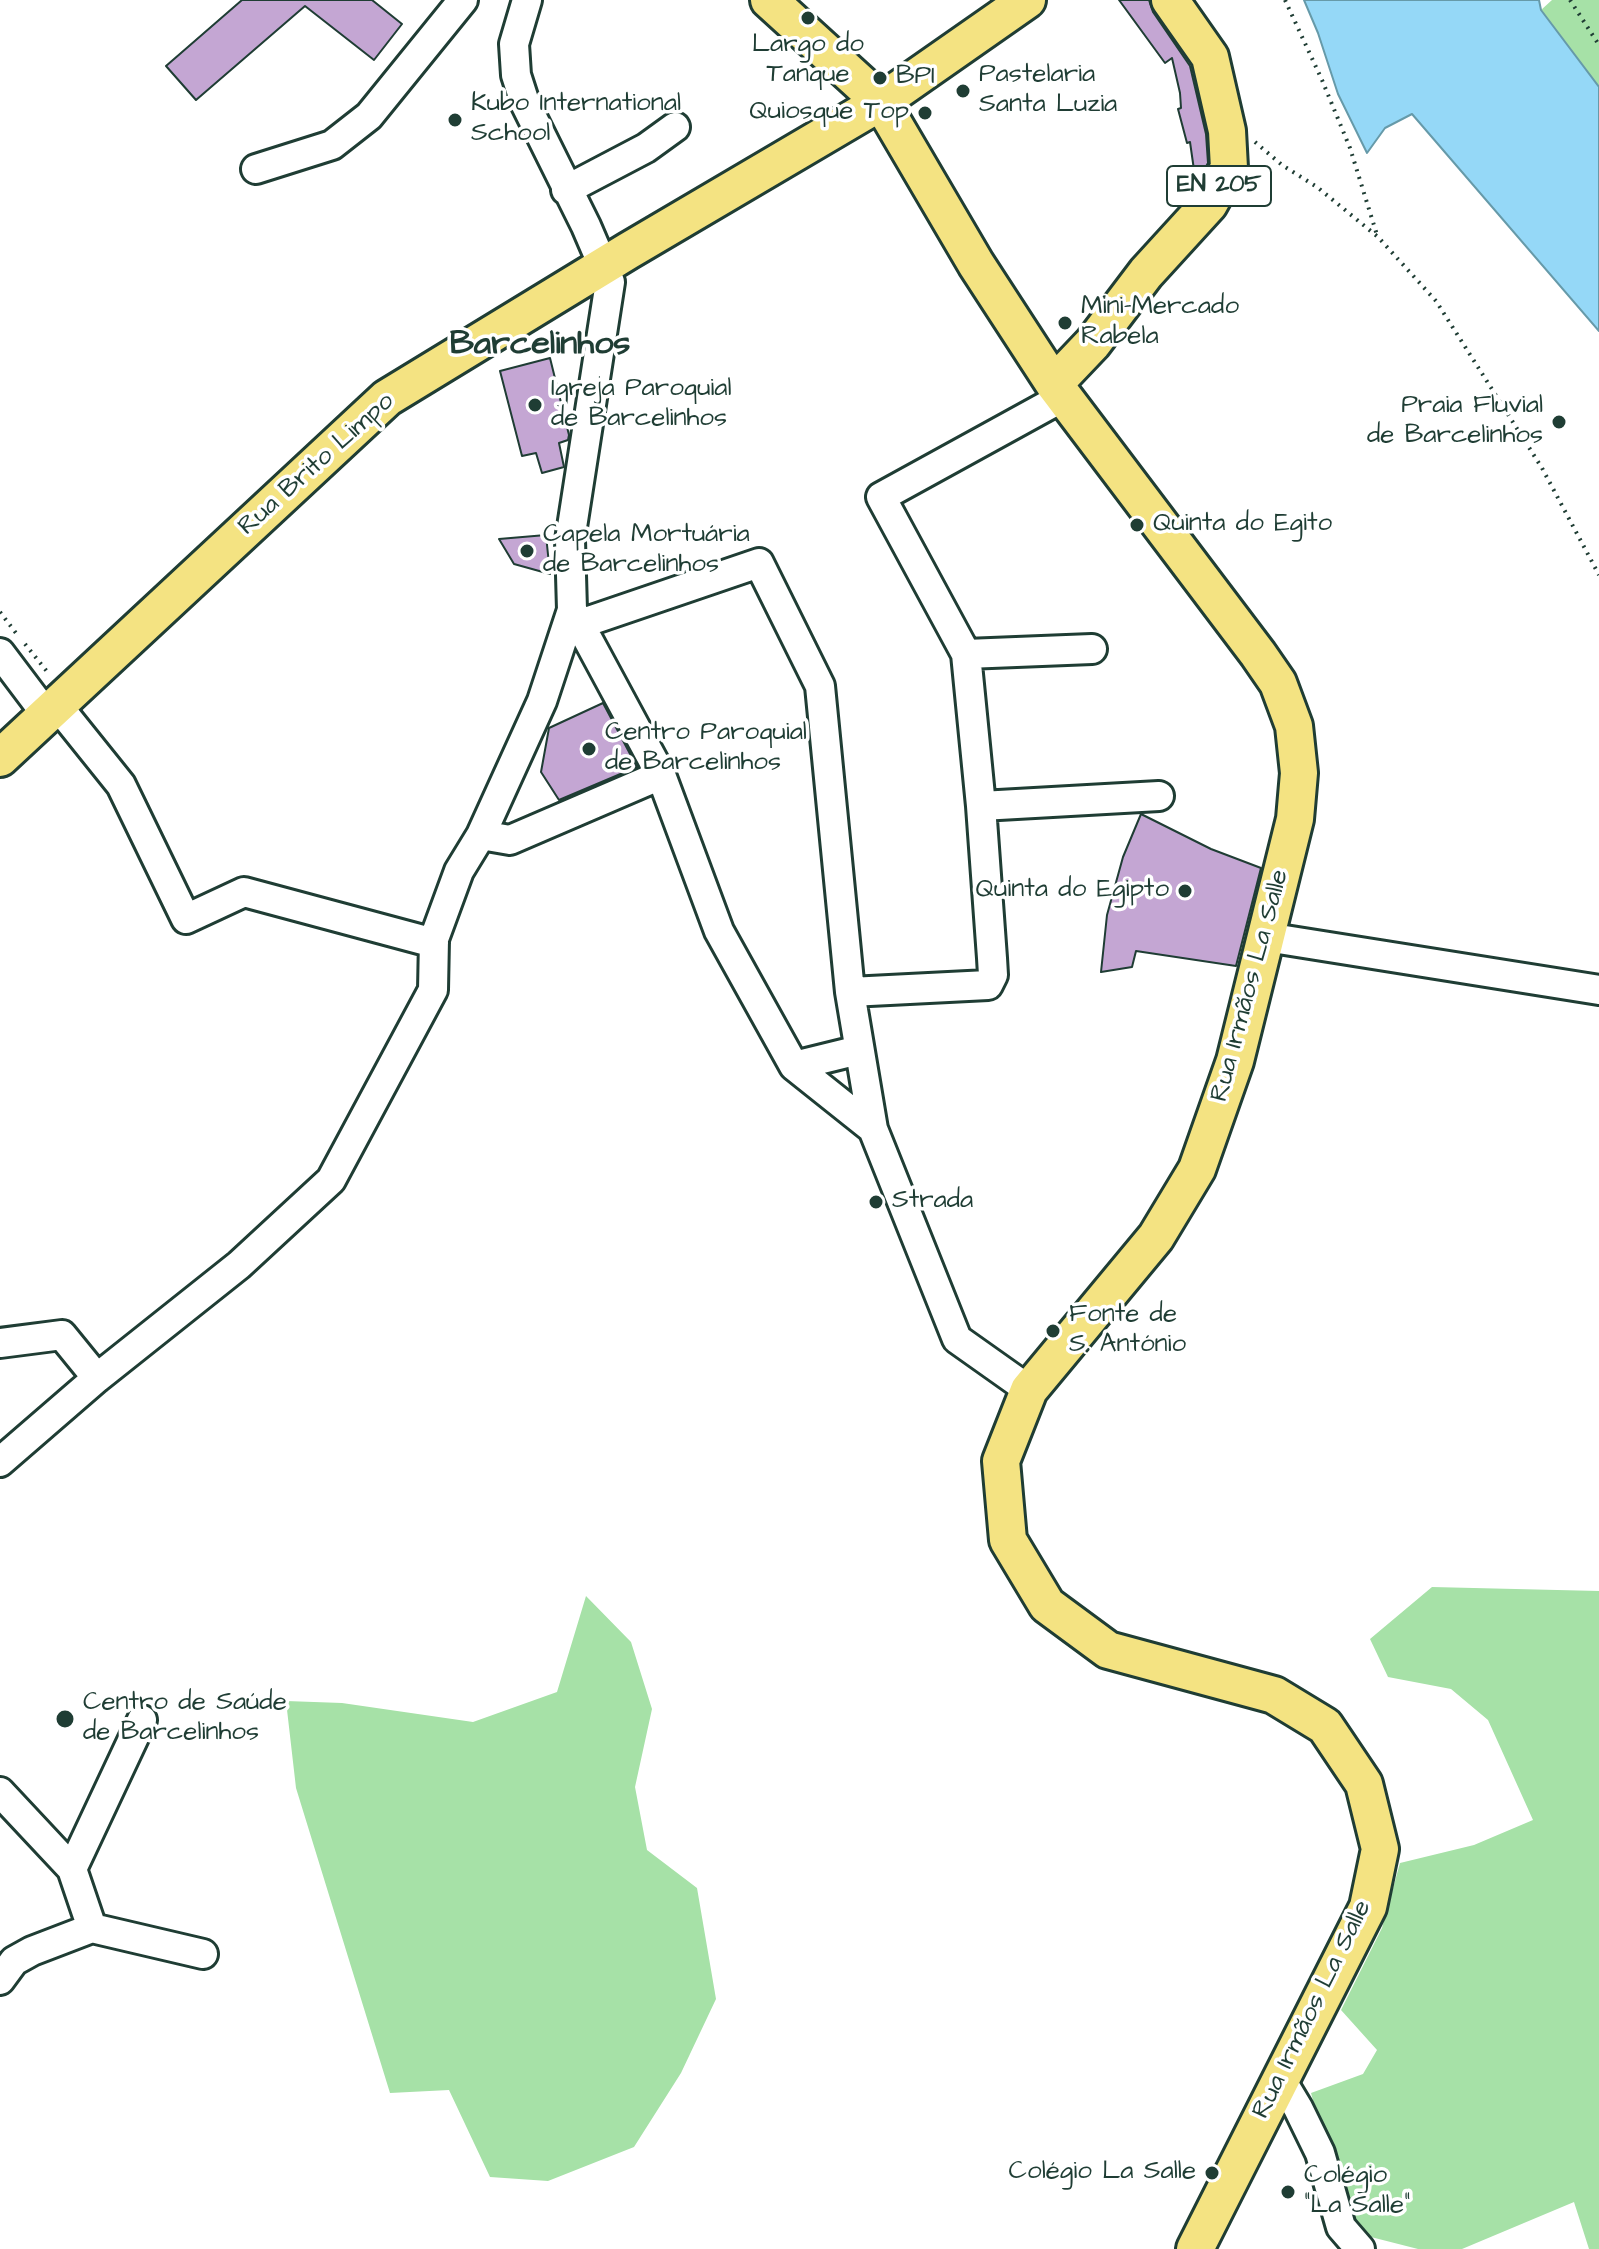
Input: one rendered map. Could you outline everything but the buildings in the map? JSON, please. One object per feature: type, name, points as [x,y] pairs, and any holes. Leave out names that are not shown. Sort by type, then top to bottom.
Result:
[{"type":"main road","name":"Rua Brito Limpo","points":[[0,758],[387,398],[881,102],[1027,0]]},
{"type":"main road","name":"EN 205","points":[[1058,390],[1146,273],[1209,204],[1229,168],[1227,131],[1210,57],[1170,0]]},
{"type":"main road","name":"Rua Irmãos La Salle","points":[[774,1],[881,102],[976,264],[1058,390],[1258,654],[1278,683],[1294,726],[1299,773],[1295,819],[1235,1061],[1197,1169],[1156,1237],[1029,1390],[1001,1461],[1008,1540],[1047,1605],[1108,1650],[1274,1695],[1325,1726],[1364,1784],[1380,1849],[1368,1907],[1195,2249]]},
{"type":"street","points":[[256,169],[332,145],[369,116],[463,0]]},
{"type":"street","points":[[527,0],[514,44],[516,75],[525,103],[610,282],[570,540],[576,617],[661,775],[719,931],[794,1066],[873,1129]]},
{"type":"street","points":[[566,190],[646,148],[675,127]]},
{"type":"street","points":[[850,992],[988,985],[993,975],[966,654],[881,497],[1058,390]]},
{"type":"street","points":[[576,617],[759,563],[820,686],[850,992],[873,1129],[957,1339],[1029,1390]]},
{"type":"street","points":[[0,1462],[97,1378],[239,1265],[331,1180],[433,990],[434,943],[459,871],[481,835],[576,617]]},
{"type":"street","points":[[966,654],[1092,649]]},
{"type":"street","points":[[0,653],[56,704],[121,785],[186,919],[244,892],[434,943]]},
{"type":"street","points":[[481,835],[510,840],[661,775]]},
{"type":"street","points":[[981,806],[1159,796]]},
{"type":"street","points":[[1266,937],[1599,990]]},
{"type":"street","points":[[794,1066],[859,1050]]},
{"type":"street","points":[[0,1343],[62,1335],[97,1378]]},
{"type":"street","points":[[72,1869],[142,1720]]},
{"type":"street","points":[[0,1792],[72,1869],[92,1928]]},
{"type":"street","points":[[0,1980],[14,1961],[92,1928],[203,1954]]},
{"type":"street","points":[[1280,2078],[1320,2153],[1341,2227],[1360,2249]]},
{"type":"path","points":[[1285,0],[1350,148],[1378,237]]},
{"type":"path","points":[[1570,0],[1599,45]]},
{"type":"path","points":[[1227,131],[1252,138],[1282,165],[1317,187],[1378,237],[1436,301],[1542,468],[1599,575]]},
{"type":"path","points":[[0,612],[56,704]]},
{"type":"green space","points":[[1552,0],[1599,0],[1599,87],[1541,10]]},
{"type":"green space","points":[[1432,1587],[1599,1591],[1599,2249],[1589,2249],[1574,2202],[1462,2249],[1418,2249],[1367,2236],[1344,2214],[1311,2093],[1363,2074],[1377,2050],[1341,2010],[1382,1928],[1400,1863],[1474,1845],[1533,1820],[1488,1720],[1451,1689],[1388,1677],[1370,1639]]},
{"type":"green space","points":[[586,1596],[631,1642],[652,1709],[635,1787],[647,1850],[697,1888],[716,1999],[681,2073],[634,2147],[548,2181],[490,2177],[449,2090],[390,2093],[296,1788],[286,1701],[342,1703],[473,1722],[557,1692]]},
{"type":"water","points":[[1304,0],[1539,0],[1541,10],[1599,87],[1599,331],[1412,114],[1385,128],[1367,153],[1338,94]]},
{"type":"place","name":"Largo do Tanque","points":[[808,18]]},
{"type":"place","name":"BPI","points":[[880,78]]},
{"type":"place","name":"Pastelaria Santa Luzia","points":[[963,91]]},
{"type":"place","name":"Quiosque Top","points":[[925,113]]},
{"type":"place","name":"Kubo International School","points":[[455,120]]},
{"type":"place","name":"Mini-Mercado Rabela","points":[[1065,323]]},
{"type":"place","name":"Igreja Paroquial de Barcelinhos","points":[[535,405]]},
{"type":"place","name":"Praia Fluvial de Barcelinhos","points":[[1559,422]]},
{"type":"place","name":"Quinta do Egito","points":[[1137,525]]},
{"type":"place","name":"Capela Mortuária de Barcelinhos","points":[[527,551]]},
{"type":"place","name":"Centro Paroquial de Barcelinhos","points":[[589,749]]},
{"type":"place","name":"Quinta do Egipto","points":[[1185,891]]},
{"type":"place","name":"Strada","points":[[876,1202]]},
{"type":"place","name":"Fonte de S. António","points":[[1053,1331]]},
{"type":"place","name":"Centro de Saúde de Barcelinhos","points":[[65,1719]]},
{"type":"place","name":"Colégio La Salle","points":[[1212,2173]]},
{"type":"place","name":"Colégio \"La Salle\"","points":[[1288,2192]]},
{"type":"district","name":"Barcelinhos","points":[[540,346]]}]
